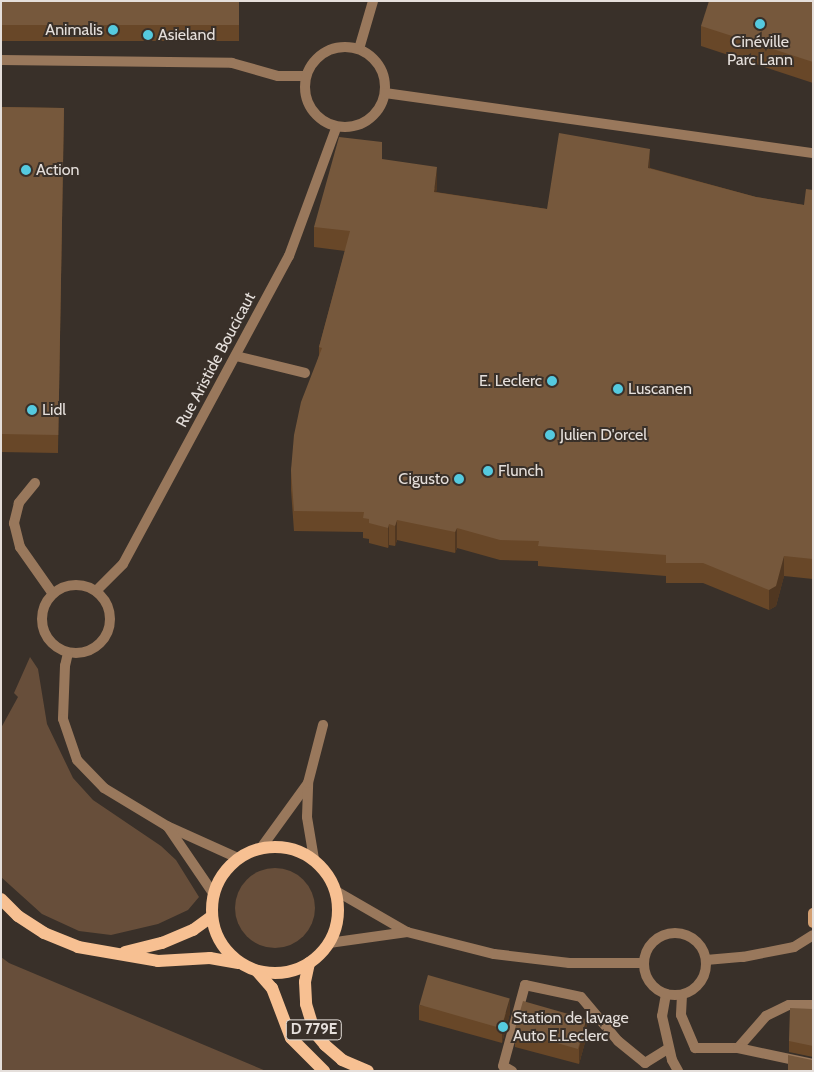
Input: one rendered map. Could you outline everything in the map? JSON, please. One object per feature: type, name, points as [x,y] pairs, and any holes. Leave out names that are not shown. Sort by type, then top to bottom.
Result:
[{"type":"main road","points":[[1,900],[18,916],[44,933],[78,947],[158,961],[210,958],[239,963],[257,971],[284,973],[309,963],[328,943],[336,927],[338,909],[336,891],[327,874],[314,859],[298,850],[280,846],[261,848],[238,858],[222,873],[213,893],[211,917],[220,942],[239,963]]},
{"type":"main road","points":[[120,953],[162,944],[194,930],[211,917]]},
{"type":"main road","name":"D 779E","points":[[309,963],[305,982],[306,1004],[316,1033],[325,1046],[342,1060],[368,1071]]},
{"type":"main road","name":"D 779E","points":[[257,971],[272,988],[291,1038],[324,1071]]},
{"type":"street","points":[[359,49],[373,1]]},
{"type":"street","points":[[342,46],[359,49],[371,56],[380,66],[385,92],[379,108],[368,121],[336,128],[310,109],[304,93],[305,76],[313,61],[326,51],[342,46]]},
{"type":"street","points":[[1,60],[232,64],[278,76],[305,76]]},
{"type":"street","points":[[385,92],[813,153]]},
{"type":"street","name":"Rue Aristide Boucicaut","points":[[96,591],[123,564],[289,256],[336,128]]},
{"type":"street","points":[[236,356],[305,373]]},
{"type":"street","points":[[35,483],[19,503],[14,523],[20,547],[53,594]]},
{"type":"street","points":[[74,585],[96,591],[109,609],[108,632],[96,647],[88,652],[68,653],[58,649],[44,632],[42,612],[53,594],[74,585]]},
{"type":"street","points":[[68,653],[65,666],[63,719],[78,760],[104,788],[167,826],[238,858]]},
{"type":"street","points":[[314,859],[307,817],[308,783],[323,725]]},
{"type":"street","points":[[261,848],[308,783]]},
{"type":"street","points":[[167,826],[213,893]]},
{"type":"street","points":[[336,891],[408,932],[494,954],[569,962],[644,963]]},
{"type":"street","points":[[813,913],[813,923]]},
{"type":"street","points":[[328,943],[408,932]]},
{"type":"street","points":[[676,933],[699,944],[706,960],[706,969],[698,986],[682,995],[666,994],[649,982],[644,963],[646,953],[657,938],[676,933]]},
{"type":"street","points":[[706,960],[743,957],[794,946],[813,935]]},
{"type":"street","points":[[512,1071],[503,1066],[526,985],[581,997],[618,1042],[645,1062],[669,1048]]},
{"type":"street","points":[[666,994],[662,1016],[669,1048],[678,1071]]},
{"type":"street","points":[[682,995],[681,1015],[695,1048],[738,1048],[813,1064]]},
{"type":"street","points":[[738,1048],[766,1016],[789,1005],[813,1005]]},
{"type":"shaded area","points":[[30,657],[38,669],[47,724],[73,778],[93,800],[161,846],[176,860],[199,897],[188,910],[158,924],[111,935],[79,931],[42,914],[1,877],[1,728],[18,697],[14,693]]},
{"type":"shaded area","points":[[275,868],[290,871],[303,880],[312,893],[315,908],[312,923],[303,936],[290,945],[275,948],[260,945],[247,936],[238,923],[235,908],[238,893],[247,880],[260,871]]},
{"type":"shaded area","points":[[1,957],[9,963],[266,1071],[1,1071]]},
{"type":"building","points":[[2,1],[239,1],[239,25],[2,25]]},
{"type":"building","name":"Cinéville Parc Lann","points":[[709,1],[813,1],[813,62],[701,26]]},
{"type":"building","points":[[1,107],[64,108],[58,435],[1,434]]},
{"type":"building","name":"Luscanen","points":[[559,133],[650,149],[648,168],[756,197],[804,205],[806,189],[813,190],[813,559],[784,556],[776,586],[769,590],[703,563],[666,563],[666,555],[538,546],[539,541],[500,540],[457,528],[455,532],[397,520],[395,526],[389,524],[388,528],[369,523],[369,519],[363,518],[364,512],[294,511],[291,470],[294,435],[301,402],[322,348],[319,347],[350,231],[314,227],[339,137],[382,142],[382,159],[437,167],[434,192],[547,209]]},
{"type":"building","points":[[428,975],[510,998],[501,1028],[419,1005]]},
{"type":"building","points":[[523,1001],[586,1019],[578,1049],[514,1031]]},
{"type":"building","points":[[790,1008],[813,1009],[813,1046],[789,1041]]},
{"type":"building","points":[[788,1055],[813,1059],[813,1071],[788,1071]]},
{"type":"place","name":"Cinéville Parc Lann","points":[[760,24]]},
{"type":"place","name":"Animalis","points":[[113,30]]},
{"type":"place","name":"Asieland","points":[[148,35]]},
{"type":"place","name":"Action","points":[[26,170]]},
{"type":"place","name":"E. Leclerc","points":[[552,381]]},
{"type":"place","name":"Luscanen","points":[[618,389]]},
{"type":"place","name":"Lidl","points":[[32,410]]},
{"type":"place","name":"Julien D'orcel","points":[[550,435]]},
{"type":"place","name":"Flunch","points":[[488,471]]},
{"type":"place","name":"Cigusto","points":[[459,479]]},
{"type":"place","name":"Station de lavage Auto E.Leclerc","points":[[503,1027]]}]
